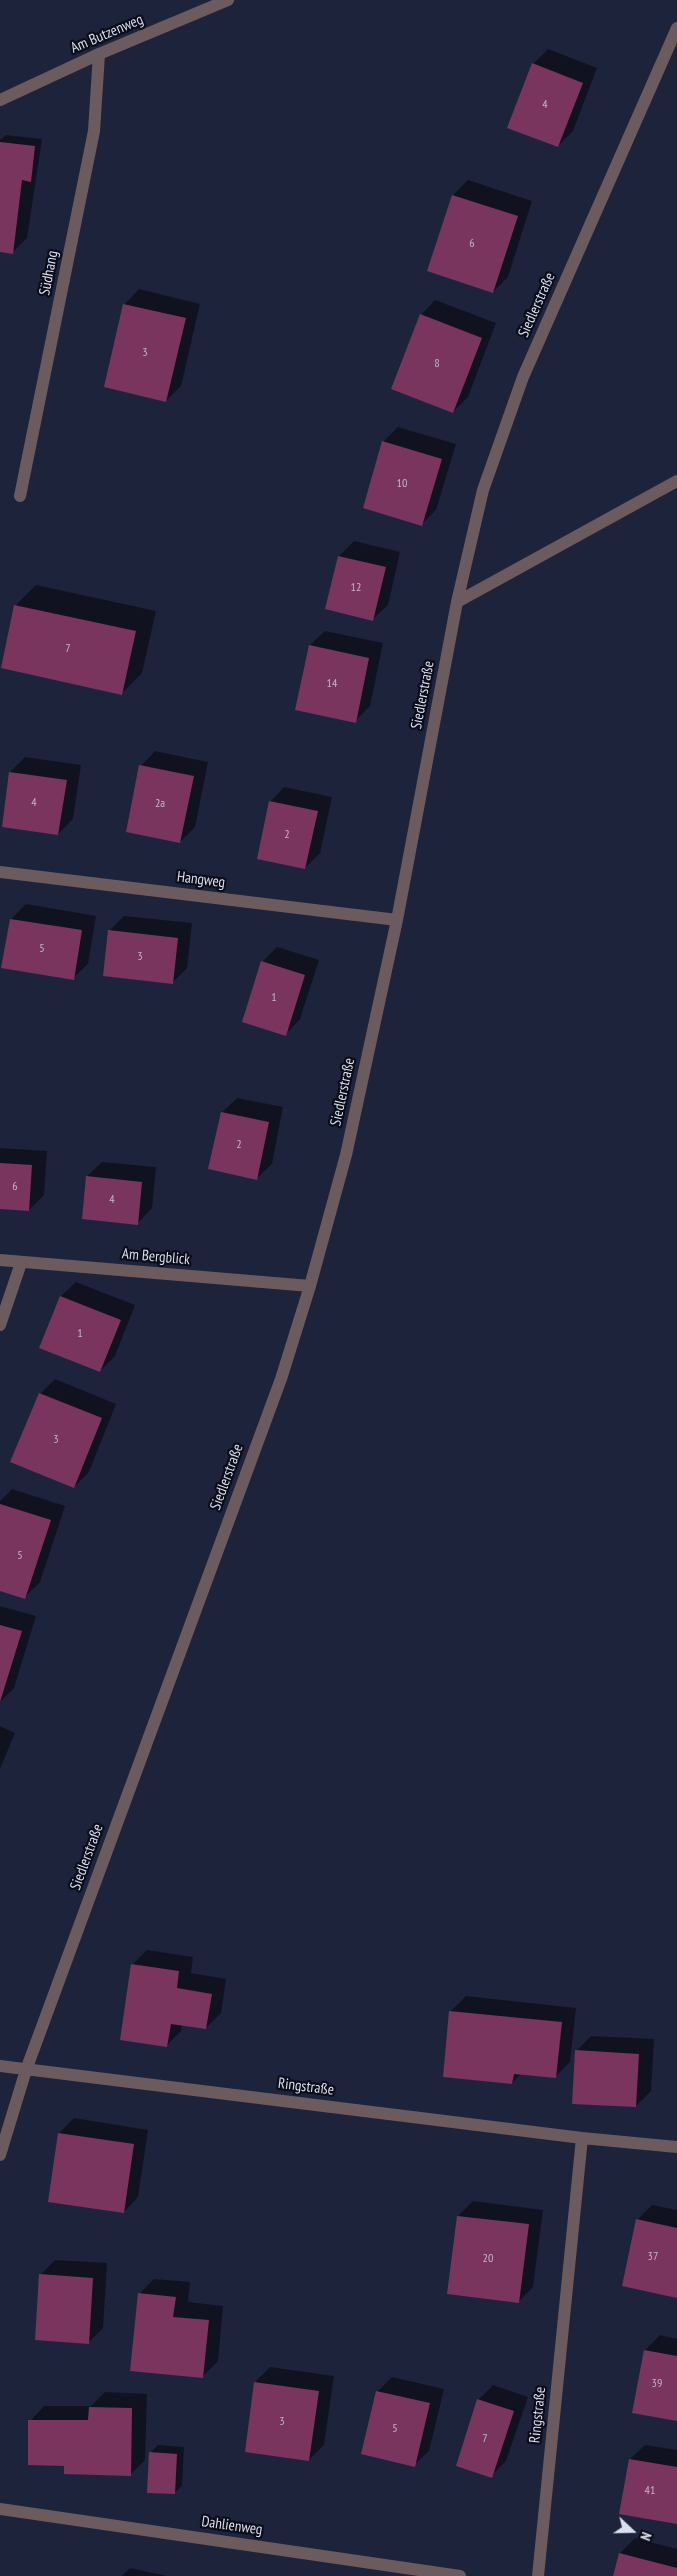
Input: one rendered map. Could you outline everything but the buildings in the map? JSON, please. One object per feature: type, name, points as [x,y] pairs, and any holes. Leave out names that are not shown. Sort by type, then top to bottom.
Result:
[{"type":"street","name":"Am Butzenweg","points":[[0,100],[99,54],[228,0]]},
{"type":"street","name":"Siedlerstraße","points":[[0,2155],[26,2070],[280,1379],[310,1286],[346,1155],[397,920],[457,602],[483,490],[523,377],[677,28]]},
{"type":"street","name":"Südhang","points":[[20,496],[94,131],[99,54]]},
{"type":"street","points":[[457,602],[677,481]]},
{"type":"street","name":"Hangweg","points":[[0,872],[397,920]]},
{"type":"street","name":"Am Bergblick","points":[[0,1260],[310,1286]]},
{"type":"street","points":[[0,1325],[21,1263]]},
{"type":"street","name":"Ringstraße","points":[[0,2066],[582,2138],[677,2147]]},
{"type":"street","name":"Ringstraße","points":[[538,2576],[582,2138]]},
{"type":"street","name":"Dahlienweg","points":[[0,2509],[460,2576]]}]
